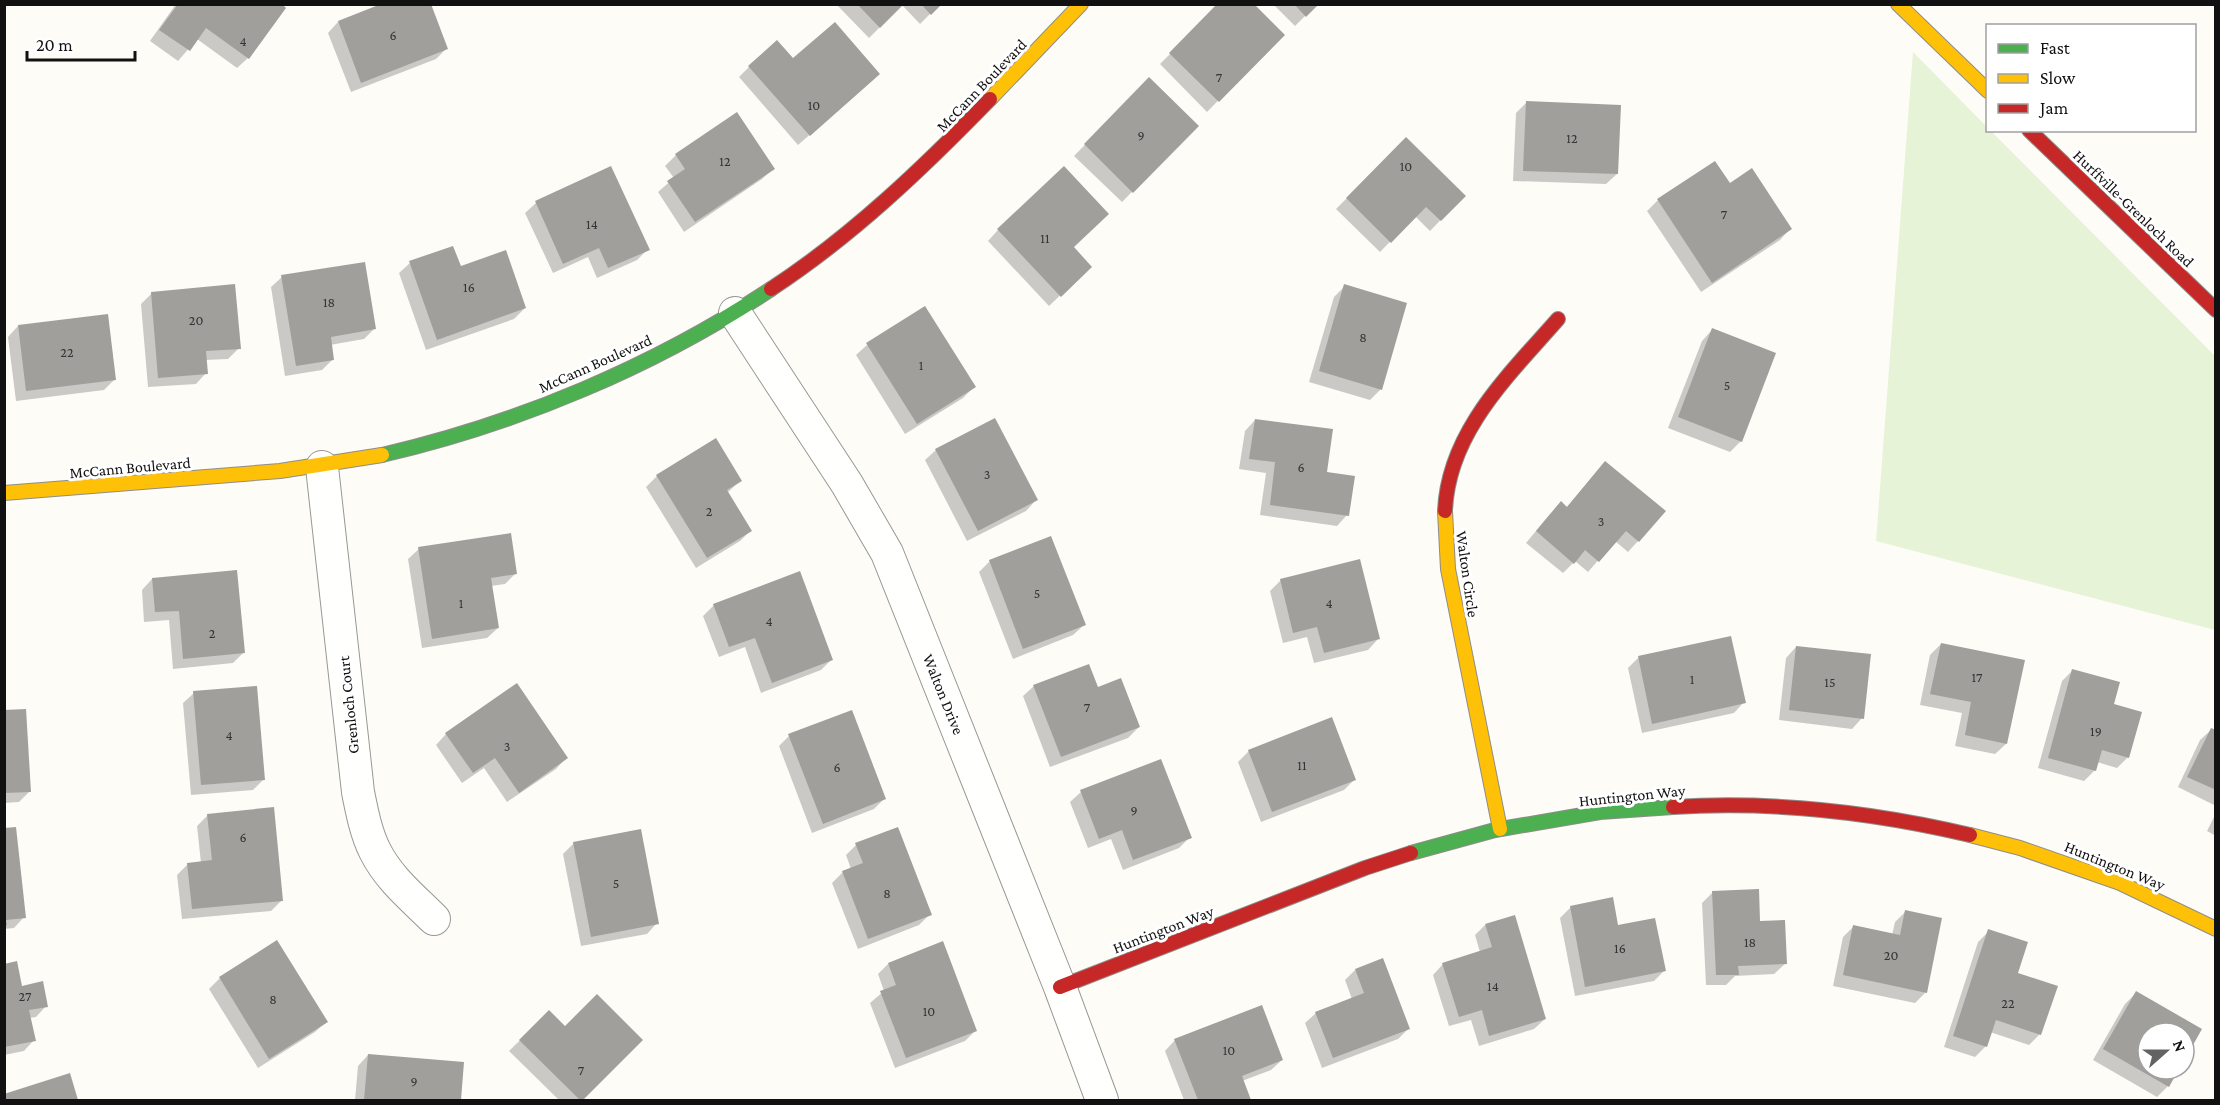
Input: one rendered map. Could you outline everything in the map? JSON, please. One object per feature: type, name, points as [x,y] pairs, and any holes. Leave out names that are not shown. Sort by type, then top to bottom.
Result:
[{"type":"street","name":"McCann Boulevard","points":[[4,493],[322,467],[369,459],[414,448],[519,414],[578,390],[644,360],[735,313],[819,255],[909,181],[1081,4]]},
{"type":"street","points":[[1898,4],[1986,89]]},
{"type":"street","name":"Hurffville-Grenloch Road","points":[[2031,132],[2216,310]]},
{"type":"street","name":"Walton Drive","points":[[735,313],[847,484],[886,553],[1060,987],[1102,1101]]},
{"type":"street","name":"Walton Circle","points":[[1500,829],[1448,569],[1444,532],[1446,497],[1453,464],[1470,428],[1496,392],[1558,319]]},
{"type":"street","name":"Grenloch Court","points":[[322,467],[358,792],[364,820],[375,851],[395,881],[434,919]]},
{"type":"street","name":"Huntington Way","points":[[1060,987],[1393,858],[1500,829],[1612,811],[1696,805],[1789,807],[1884,816],[1974,834],[2056,858],[2183,911],[2216,929]]},
{"type":"green space","points":[[1913,52],[1986,126],[1986,132],[1992,132],[2215,356],[2215,630],[1876,541]]},
{"type":"building","points":[[178,4],[282,4],[286,8],[249,59],[206,28],[190,51],[159,30]]},
{"type":"building","points":[[381,4],[431,4],[448,49],[361,83],[338,21]]},
{"type":"building","points":[[857,4],[904,4],[880,28]]},
{"type":"building","points":[[921,4],[942,4],[931,15]]},
{"type":"building","points":[[1217,4],[1254,4],[1285,35],[1219,102],[1169,53]]},
{"type":"building","points":[[1294,4],[1319,4],[1306,17]]},
{"type":"building","points":[[835,22],[880,74],[810,136],[748,66],[777,40],[793,58]]},
{"type":"building","points":[[1149,77],[1199,126],[1133,193],[1084,144]]},
{"type":"building","points":[[1526,101],[1621,105],[1618,174],[1523,171]]},
{"type":"building","points":[[737,112],[775,169],[695,222],[667,181],[685,169],[675,154]]},
{"type":"building","points":[[1406,137],[1466,196],[1441,221],[1426,207],[1391,243],[1346,198]]},
{"type":"building","points":[[1715,161],[1730,183],[1752,168],[1792,229],[1712,283],[1657,199]]},
{"type":"building","points":[[611,166],[650,250],[608,268],[599,248],[563,264],[535,201]]},
{"type":"building","points":[[1064,166],[1109,214],[1074,247],[1092,267],[1061,297],[997,229]]},
{"type":"building","points":[[453,246],[461,266],[506,250],[526,308],[437,340],[409,261]]},
{"type":"building","points":[[365,262],[376,329],[331,337],[334,360],[296,366],[281,275]]},
{"type":"building","points":[[235,284],[241,349],[206,351],[208,374],[158,378],[151,292]]},
{"type":"building","points":[[1344,284],[1407,303],[1382,390],[1319,371]]},
{"type":"building","points":[[925,306],[976,387],[917,424],[866,343]]},
{"type":"building","points":[[108,314],[116,380],[26,391],[18,325]]},
{"type":"building","points":[[1712,328],[1776,353],[1742,442],[1678,417]]},
{"type":"building","points":[[995,418],[1038,500],[978,531],[935,449]]},
{"type":"building","points":[[1255,419],[1333,429],[1327,472],[1355,476],[1349,516],[1270,505],[1275,462],[1249,459]]},
{"type":"building","points":[[716,438],[742,481],[727,490],[752,531],[707,558],[656,475]]},
{"type":"building","points":[[1605,461],[1666,511],[1639,542],[1626,531],[1599,562],[1585,550],[1574,564],[1536,531],[1561,501],[1567,507]]},
{"type":"building","points":[[511,533],[517,574],[491,578],[499,628],[432,639],[418,547]]},
{"type":"building","points":[[1051,536],[1086,625],[1023,649],[989,560]]},
{"type":"building","points":[[1360,559],[1380,639],[1324,653],[1317,627],[1293,633],[1280,579]]},
{"type":"building","points":[[237,570],[245,653],[183,659],[179,611],[155,612],[152,578]]},
{"type":"building","points":[[800,571],[833,660],[772,683],[755,638],[729,647],[713,604]]},
{"type":"building","points":[[1731,636],[1746,703],[1652,724],[1638,656]]},
{"type":"building","points":[[1941,643],[2025,660],[2007,744],[1965,735],[1971,702],[1930,694]]},
{"type":"building","points":[[1796,646],[1871,654],[1864,719],[1789,710]]},
{"type":"building","points":[[1089,664],[1098,687],[1121,678],[1140,727],[1061,757],[1033,685]]},
{"type":"building","points":[[2072,669],[2120,682],[2114,704],[2142,712],[2129,758],[2102,750],[2096,771],[2048,758]]},
{"type":"building","points":[[517,683],[568,758],[519,793],[495,758],[473,773],[445,733]]},
{"type":"building","points":[[257,686],[265,780],[201,785],[193,691]]},
{"type":"building","points":[[26,709],[31,792],[4,793],[4,710]]},
{"type":"building","points":[[852,710],[886,799],[823,824],[788,734]]},
{"type":"building","points":[[1332,717],[1356,780],[1272,812],[1248,750]]},
{"type":"building","points":[[2211,728],[2216,730],[2216,790],[2187,777]]},
{"type":"building","points":[[1161,759],[1192,838],[1133,860],[1122,830],[1099,839],[1080,790]]},
{"type":"building","points":[[274,807],[283,901],[192,909],[187,863],[212,860],[207,814]]},
{"type":"building","points":[[16,827],[26,918],[6,920],[7,925],[4,926],[4,828]]},
{"type":"building","points":[[898,827],[932,915],[868,939],[842,871],[863,863],[855,843]]},
{"type":"building","points":[[641,829],[659,924],[591,937],[573,842]]},
{"type":"building","points":[[1759,889],[1760,921],[1785,920],[1787,964],[1738,966],[1739,975],[1716,975],[1712,891]]},
{"type":"building","points":[[1613,897],[1618,925],[1655,918],[1666,971],[1585,987],[1570,906]]},
{"type":"building","points":[[1905,910],[1942,918],[1927,993],[1843,975],[1853,925],[1900,935]]},
{"type":"building","points":[[1515,915],[1546,1019],[1489,1036],[1482,1010],[1459,1017],[1442,963],[1492,947],[1485,924]]},
{"type":"building","points":[[1988,929],[2028,942],[2018,973],[2058,986],[2041,1035],[1996,1020],[1987,1047],[1953,1036]]},
{"type":"building","points":[[277,940],[328,1022],[269,1059],[219,977]]},
{"type":"building","points":[[943,941],[977,1031],[906,1058],[880,991],[896,985],[888,963]]},
{"type":"building","points":[[1383,958],[1410,1029],[1333,1058],[1315,1012],[1364,993],[1355,969]]},
{"type":"building","points":[[17,961],[22,986],[43,981],[48,1007],[29,1010],[36,1041],[4,1047],[4,964]]},
{"type":"building","points":[[2136,991],[2188,1021],[2136,1021],[2136,1068],[2103,1049]]},
{"type":"building","points":[[597,994],[643,1040],[583,1100],[580,1100],[519,1040],[549,1010],[565,1026]]},
{"type":"building","points":[[1262,1005],[1283,1060],[1242,1076],[1251,1100],[1198,1100],[1174,1039]]},
{"type":"building","points":[[2196,1026],[2202,1029],[2196,1040]]},
{"type":"building","points":[[368,1054],[464,1062],[461,1100],[364,1100]]},
{"type":"building","points":[[70,1073],[78,1100],[4,1100],[4,1094]]},
{"type":"building","points":[[2159,1081],[2172,1081],[2169,1087]]},
{"type":"traffic: fast","points":[[382,455],[483,427],[584,389],[680,343],[771,289]]},
{"type":"traffic: fast","points":[[1411,853],[1495,830],[1600,812],[1673,807]]},
{"type":"traffic: slow","points":[[990,99],[1081,4]]},
{"type":"traffic: slow","points":[[1898,4],[1986,89]]},
{"type":"traffic: slow","points":[[4,493],[280,471],[382,455]]},
{"type":"traffic: slow","points":[[1445,511],[1448,569],[1500,829]]},
{"type":"traffic: slow","points":[[1970,835],[2020,848],[2120,883],[2216,929]]},
{"type":"traffic: jam","points":[[771,289],[830,247],[886,200],[990,99]]},
{"type":"traffic: jam","points":[[2031,132],[2216,310]]},
{"type":"traffic: jam","points":[[1445,511],[1449,482],[1457,456],[1469,430],[1484,406],[1558,319]]},
{"type":"traffic: jam","points":[[1673,807],[1748,806],[1822,810],[1897,820],[1970,835]]},
{"type":"traffic: jam","points":[[1060,987],[1365,868],[1411,853]]}]
